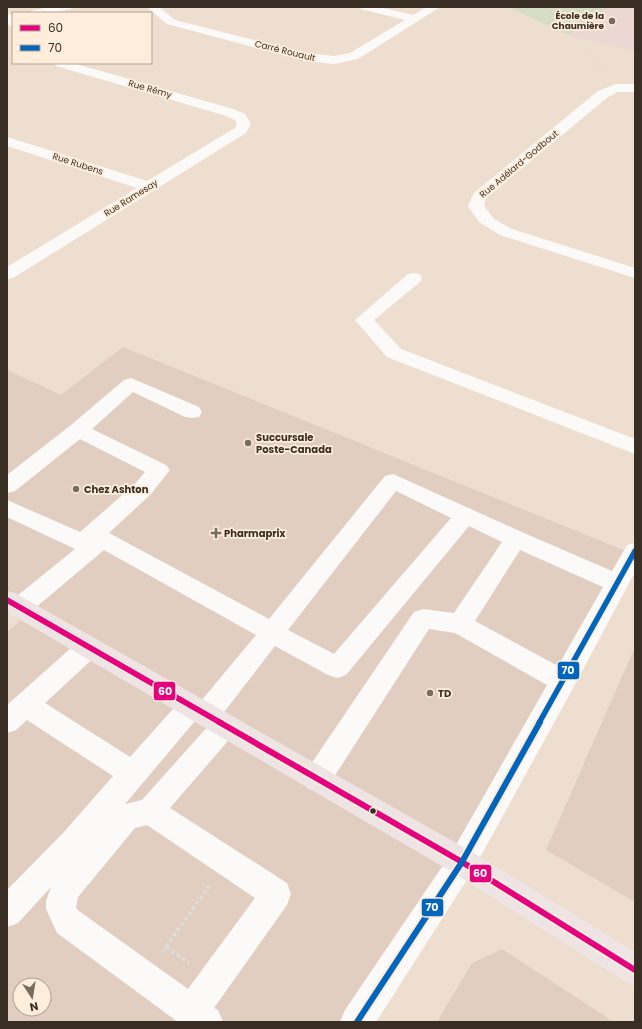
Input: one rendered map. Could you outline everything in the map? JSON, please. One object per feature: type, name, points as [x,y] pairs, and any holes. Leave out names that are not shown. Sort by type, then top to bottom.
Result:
[{"type":"main road","points":[[14,604],[462,862],[635,970]]},
{"type":"street","points":[[40,12],[67,7]]},
{"type":"street","name":"Carré Rouault","points":[[152,7],[171,22],[321,60],[334,60],[354,56],[436,7]]},
{"type":"street","points":[[365,7],[414,19]]},
{"type":"street","name":"Rue Rémy","points":[[63,64],[217,108],[240,117]]},
{"type":"street","name":"Rue Adélard-Godbout","points":[[635,88],[616,88],[603,94],[479,196],[476,206],[480,215],[490,224],[506,232],[635,273]]},
{"type":"street","name":"Rue Ramesay","points":[[7,274],[241,130],[244,124],[240,117]]},
{"type":"street","name":"Rue Rubens","points":[[7,141],[149,187]]},
{"type":"street","points":[[414,278],[364,320],[394,353],[635,446]]},
{"type":"street","points":[[7,486],[78,430],[131,384],[192,412]]},
{"type":"street","points":[[14,604],[87,545],[143,489],[159,470],[78,430]]},
{"type":"street","points":[[150,811],[276,894],[199,1017],[68,922],[60,910],[62,895],[126,817],[150,811],[208,716],[272,632],[393,481],[516,539],[617,583]]},
{"type":"street","points":[[7,508],[87,545],[102,539],[337,668],[466,515]]},
{"type":"street","points":[[460,624],[516,539]]},
{"type":"street","points":[[357,1022],[462,862],[635,551]]},
{"type":"street","points":[[317,779],[423,619],[460,624],[563,682]]},
{"type":"street","points":[[89,648],[16,713],[133,774]]},
{"type":"street","points":[[7,912],[74,842],[133,774],[208,716]]},
{"type":"path","points":[[567,25],[582,29],[591,37],[635,47]]},
{"type":"path","points":[[157,959],[211,886],[205,882]]},
{"type":"shaded area","name":"École de la Chaumière","points":[[608,7],[635,7],[635,51],[569,35]]},
{"type":"shaded area","points":[[123,347],[633,554],[357,1022],[7,1022],[7,632],[29,613],[7,600],[7,370],[61,395]]},
{"type":"shaded area","points":[[635,647],[635,902],[546,850]]},
{"type":"shaded area","points":[[502,949],[614,1022],[437,1022],[472,963]]},
{"type":"green space","points":[[508,7],[608,7],[569,35]]},
{"type":"transit line","name":"70","points":[[357,1022],[462,862],[635,551]]},
{"type":"transit line","name":"60","points":[[7,600],[462,862],[635,970]]},
{"type":"place","name":"École de la Chaumière","points":[[612,21]]},
{"type":"place","name":"Succursale Poste-Canada","points":[[248,443]]},
{"type":"place","name":"Chez Ashton","points":[[76,489]]},
{"type":"place","name":"Pharmaprix","points":[[216,533]]},
{"type":"place","name":"TD","points":[[430,693]]}]
